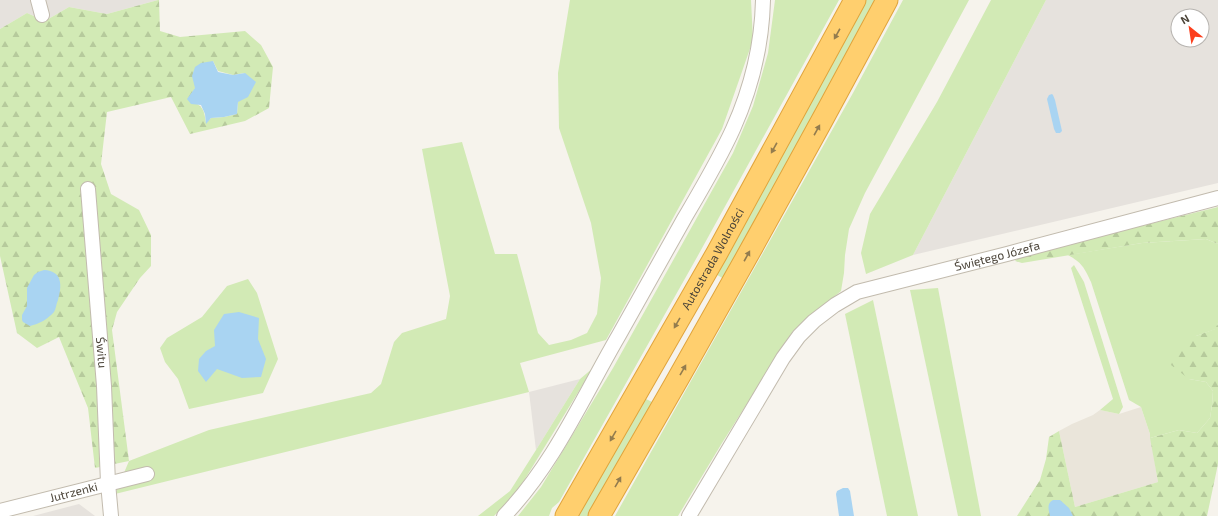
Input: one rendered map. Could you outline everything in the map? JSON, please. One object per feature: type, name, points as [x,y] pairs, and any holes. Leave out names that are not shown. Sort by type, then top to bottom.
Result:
[{"type":"highway","name":"Autostrada Wolności","points":[[566,516],[717,253],[855,0]]},
{"type":"highway","points":[[599,516],[714,315],[887,0]]},
{"type":"street","points":[[38,0],[42,15]]},
{"type":"street","points":[[504,516],[520,498],[557,447],[720,156],[734,128],[747,93],[759,42],[763,0]]},
{"type":"street","name":"Świtu","points":[[88,189],[104,386],[108,483],[111,516]]},
{"type":"street","name":"Świętego Józefa","points":[[689,516],[783,358],[793,344],[814,321],[835,305],[857,292],[1218,198]]},
{"type":"street","name":"Jutrzenki","points":[[0,511],[146,474]]},
{"type":"shaded area","points":[[0,0],[158,0],[107,14],[69,7],[45,21],[27,13],[0,29]]},
{"type":"shaded area","points":[[1046,0],[1218,0],[1218,183],[913,255]]},
{"type":"shaded area","points":[[580,379],[536,450],[529,392]]},
{"type":"shaded area","points":[[1141,407],[1150,434],[1158,482],[1075,507],[1059,431],[1093,415],[1100,410],[1119,414]]},
{"type":"shaded area","points":[[79,504],[95,516],[33,516]]},
{"type":"green space","points":[[159,0],[160,31],[180,37],[245,31],[261,45],[273,67],[269,108],[245,121],[190,134],[171,97],[107,112],[101,164],[111,194],[139,210],[151,235],[151,266],[140,278],[117,312],[112,330],[129,461],[95,468],[88,408],[59,337],[37,348],[17,333],[0,256],[0,29],[27,13],[45,21],[69,7],[107,14]],"holes":[[[213,61],[218,71],[233,75],[245,73],[238,102],[237,114],[211,118],[206,123],[202,108],[188,99]]]},
{"type":"green space","points":[[570,0],[751,0],[753,40],[722,129],[606,340],[520,363],[529,392],[115,494],[129,461],[209,430],[371,393],[381,384],[394,342],[402,333],[446,319],[450,296],[422,149],[462,142],[495,254],[517,254],[538,333],[549,345],[571,340],[587,333],[597,314],[601,278],[591,223],[559,128],[558,73]]},
{"type":"green space","points":[[775,0],[839,0],[696,259],[559,502],[552,508],[549,516],[518,516],[541,487],[613,368],[733,153],[753,106],[768,53]]},
{"type":"green space","points":[[862,0],[880,0],[724,279],[714,273]]},
{"type":"green space","points":[[903,0],[969,0],[865,193],[849,229],[841,291],[793,331],[678,516],[615,516],[853,93]]},
{"type":"green space","points":[[991,0],[1046,0],[913,255],[866,274],[861,253],[870,214],[937,102]]},
{"type":"green space","points":[[1218,207],[1218,244],[1206,239],[1142,243],[1022,263],[1015,261],[1019,256]]},
{"type":"green space","points":[[1206,239],[1218,244],[1218,323],[1216,329],[1196,336],[1189,379],[1206,382],[1213,391],[1210,418],[1197,433],[1179,430],[1150,438],[1141,407],[1129,400],[1091,282],[1077,260],[1068,255],[1142,243]]},
{"type":"green space","points":[[1074,265],[1084,282],[1123,407],[1119,414],[1100,410],[1113,399],[1071,268]]},
{"type":"green space","points":[[248,279],[257,293],[278,359],[263,393],[189,409],[178,379],[165,362],[160,348],[167,338],[202,317],[227,286]]},
{"type":"green space","points":[[938,288],[981,516],[958,516],[910,290]]},
{"type":"green space","points":[[873,300],[918,516],[887,516],[845,314]]},
{"type":"green space","points":[[1218,323],[1218,464],[1207,516],[1017,516],[1040,480],[1046,459],[1049,437],[1059,431],[1075,507],[1158,482],[1150,438],[1179,430],[1197,433],[1210,418],[1212,405],[1213,391],[1206,382],[1189,379],[1171,365],[1179,346],[1196,336],[1215,329]]},
{"type":"green space","points":[[593,368],[517,492],[494,516],[478,516],[510,491],[580,379]]},
{"type":"green space","points":[[644,398],[654,403],[592,516],[573,516]]},
{"type":"water","points":[[213,61],[218,72],[233,75],[245,73],[256,82],[248,97],[238,102],[237,114],[211,118],[206,124],[205,114],[201,105],[191,104],[187,99],[195,88],[192,76],[195,67],[201,63]]},
{"type":"water","points":[[1052,94],[1055,100],[1062,131],[1060,133],[1056,133],[1054,129],[1047,99],[1049,95]]},
{"type":"water","points":[[44,270],[55,273],[58,276],[60,280],[59,295],[54,312],[43,321],[30,326],[22,320],[22,315],[27,306],[27,288],[34,275]]},
{"type":"water","points":[[239,312],[259,318],[258,339],[266,359],[261,377],[242,378],[217,369],[206,382],[198,371],[199,359],[206,351],[215,346],[214,330],[224,314]]},
{"type":"water","points":[[843,488],[848,488],[850,491],[854,516],[839,516],[836,494],[837,491]]},
{"type":"water","points":[[1053,500],[1060,500],[1069,508],[1073,516],[1050,516],[1049,503]]}]
